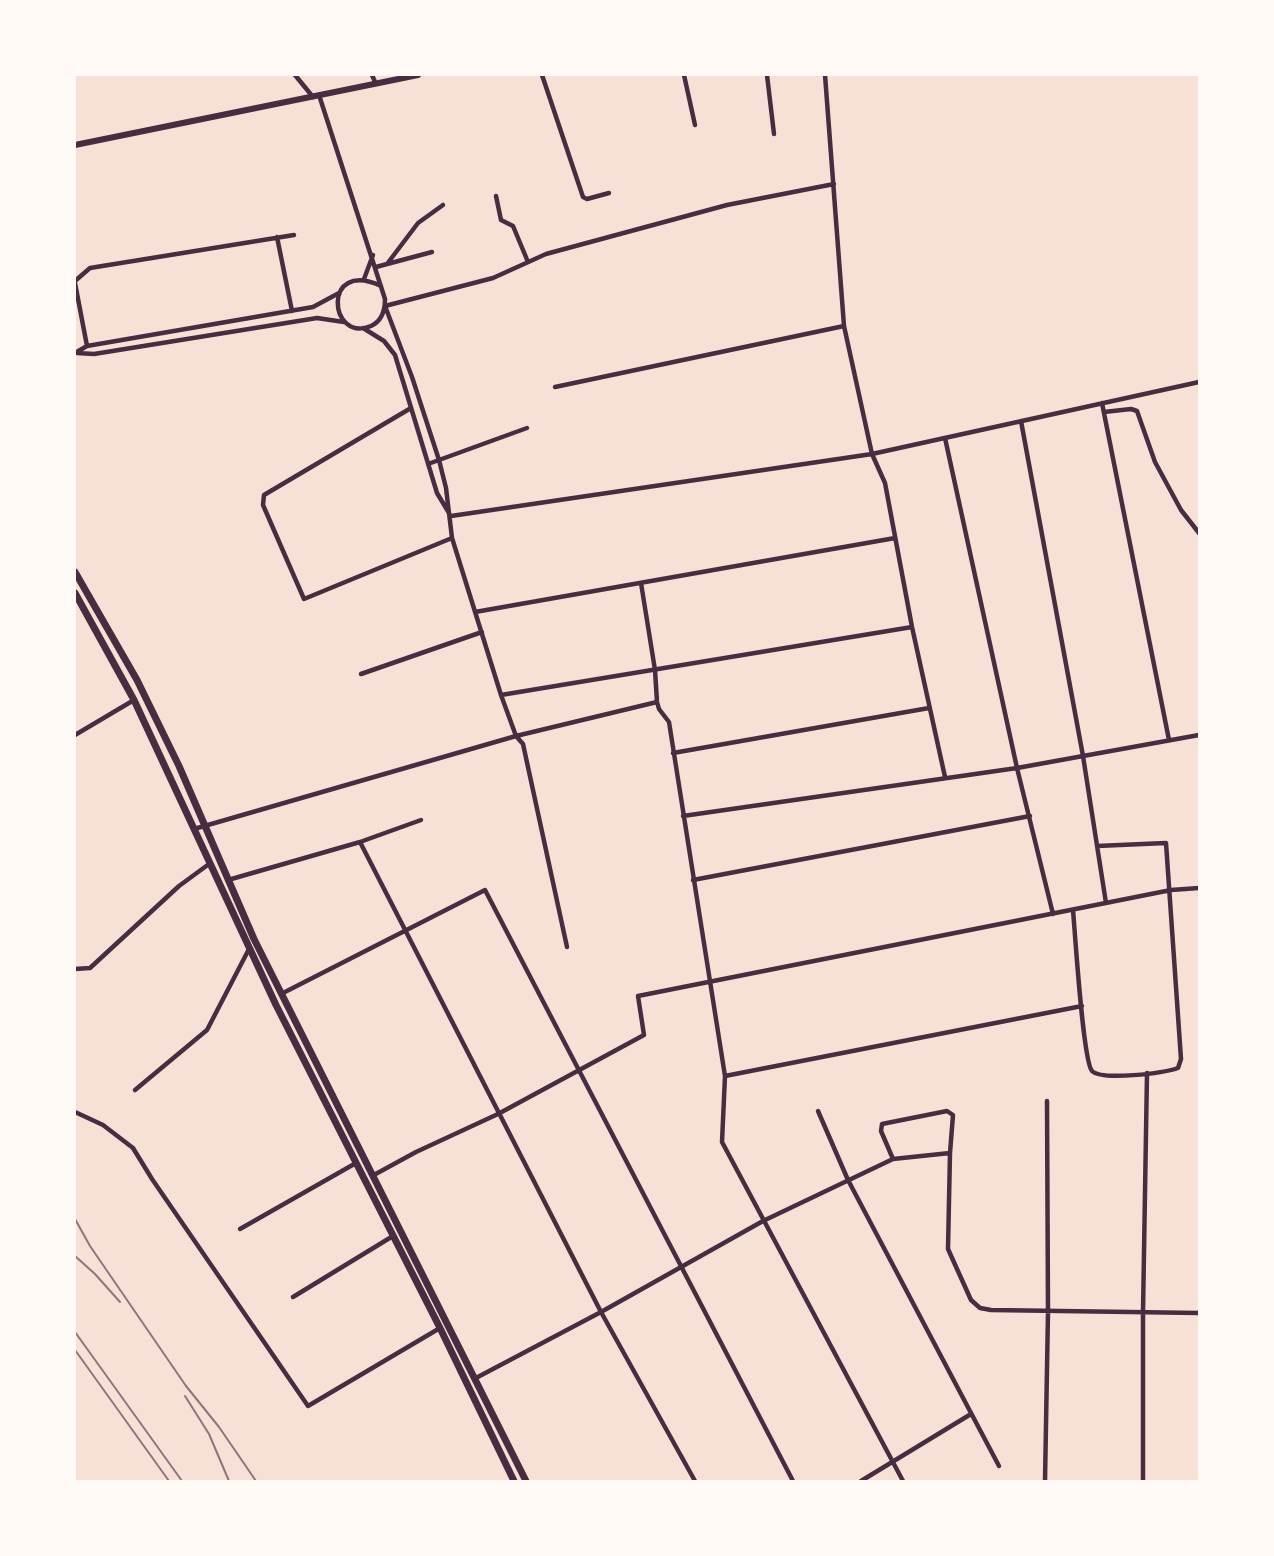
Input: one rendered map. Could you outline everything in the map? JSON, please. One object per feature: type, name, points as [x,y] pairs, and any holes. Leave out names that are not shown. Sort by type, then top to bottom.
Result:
[{"type":"main road","points":[[75,145],[418,75]]},
{"type":"main road","points":[[75,572],[137,680],[179,766],[228,880],[281,994],[526,1481]]},
{"type":"main road","points":[[75,593],[134,700],[249,949],[440,1328],[514,1481]]},
{"type":"street","points":[[76,353],[94,354],[316,318],[344,322],[353,327],[363,328],[373,325],[381,318],[385,299],[373,255],[316,96],[295,75]]},
{"type":"street","points":[[372,75],[376,84]]},
{"type":"street","points":[[542,75],[583,197],[587,199],[609,193]]},
{"type":"street","points":[[684,75],[695,125]]},
{"type":"street","points":[[766,75],[774,134]]},
{"type":"street","points":[[825,75],[844,326],[872,454],[885,483],[912,627],[945,777]]},
{"type":"street","points":[[385,306],[493,278],[546,254],[727,205],[834,184]]},
{"type":"street","points":[[496,196],[501,220],[513,226],[528,262]]},
{"type":"street","points":[[387,264],[418,223],[443,205]]},
{"type":"street","points":[[87,346],[75,282],[90,268],[294,235]]},
{"type":"street","points":[[277,237],[292,311]]},
{"type":"street","points":[[376,267],[432,252]]},
{"type":"street","points":[[364,279],[373,255]]},
{"type":"street","points":[[76,353],[87,346],[313,307],[339,293],[345,285],[354,280],[364,279],[381,286]]},
{"type":"street","points":[[339,293],[338,313],[344,322]]},
{"type":"street","points":[[385,306],[412,376],[439,460],[451,516],[453,538],[501,695],[516,736],[523,744],[567,946]]},
{"type":"street","points":[[555,387],[844,326]]},
{"type":"street","points":[[363,328],[384,341],[395,355],[437,494],[451,516]]},
{"type":"street","points":[[451,516],[872,454],[1199,381]]},
{"type":"street","points":[[1102,403],[1169,740]]},
{"type":"street","points":[[411,408],[264,495],[263,505],[304,599],[453,538]]},
{"type":"street","points":[[1104,412],[1131,409],[1137,411],[1155,462],[1181,510],[1199,533]]},
{"type":"street","points":[[1021,421],[1083,756],[1106,903]]},
{"type":"street","points":[[428,464],[527,428]]},
{"type":"street","points":[[945,438],[1017,768],[1053,914]]},
{"type":"street","points":[[475,612],[896,538]]},
{"type":"street","points":[[641,583],[657,702],[659,710],[669,722],[725,1076],[722,1142],[903,1481]]},
{"type":"street","points":[[501,695],[912,627]]},
{"type":"street","points":[[361,674],[482,632]]},
{"type":"street","points":[[75,735],[134,700]]},
{"type":"street","points":[[194,829],[516,736],[657,702]]},
{"type":"street","points":[[673,753],[929,708]]},
{"type":"street","points":[[683,816],[1017,768],[1199,735]]},
{"type":"street","points":[[693,880],[1030,816]]},
{"type":"street","points":[[228,880],[360,842],[422,820]]},
{"type":"street","points":[[360,842],[601,1312],[695,1481]]},
{"type":"street","points":[[1073,910],[1088,1065],[1093,1072],[1101,1075],[1169,1071],[1178,1068],[1181,1059],[1167,843],[1097,846]]},
{"type":"street","points":[[75,969],[90,968],[179,886],[209,864]]},
{"type":"street","points":[[372,1176],[416,1152],[498,1114],[644,1035],[638,996],[1171,890],[1199,888]]},
{"type":"street","points":[[281,994],[485,890],[793,1481]]},
{"type":"street","points":[[135,1090],[207,1030],[249,949]]},
{"type":"street","points":[[725,1076],[1082,1006]]},
{"type":"street","points":[[1143,1481],[1147,1073]]},
{"type":"street","points":[[1045,1481],[1048,1312],[1047,1101]]},
{"type":"street","points":[[818,1111],[848,1180],[999,1466]]},
{"type":"street","points":[[893,1159],[882,1131],[882,1124],[947,1111],[953,1115],[948,1249],[975,1305],[986,1310],[1199,1313]]},
{"type":"street","points":[[75,1112],[103,1125],[133,1148],[308,1406],[440,1328]]},
{"type":"street","points":[[467,1383],[601,1312],[763,1221],[848,1180],[893,1159],[950,1153]]},
{"type":"street","points":[[240,1229],[356,1163]]},
{"type":"street","points":[[293,1298],[393,1236]]},
{"type":"street","points":[[861,1481],[970,1414]]},
{"type":"railway","points":[[75,1219],[90,1246],[186,1386],[219,1427],[256,1481]]},
{"type":"railway","points":[[75,1256],[120,1302]]},
{"type":"railway","points":[[75,1332],[182,1481]]},
{"type":"railway","points":[[75,1350],[169,1481]]},
{"type":"railway","points":[[185,1396],[209,1434],[229,1481]]}]
